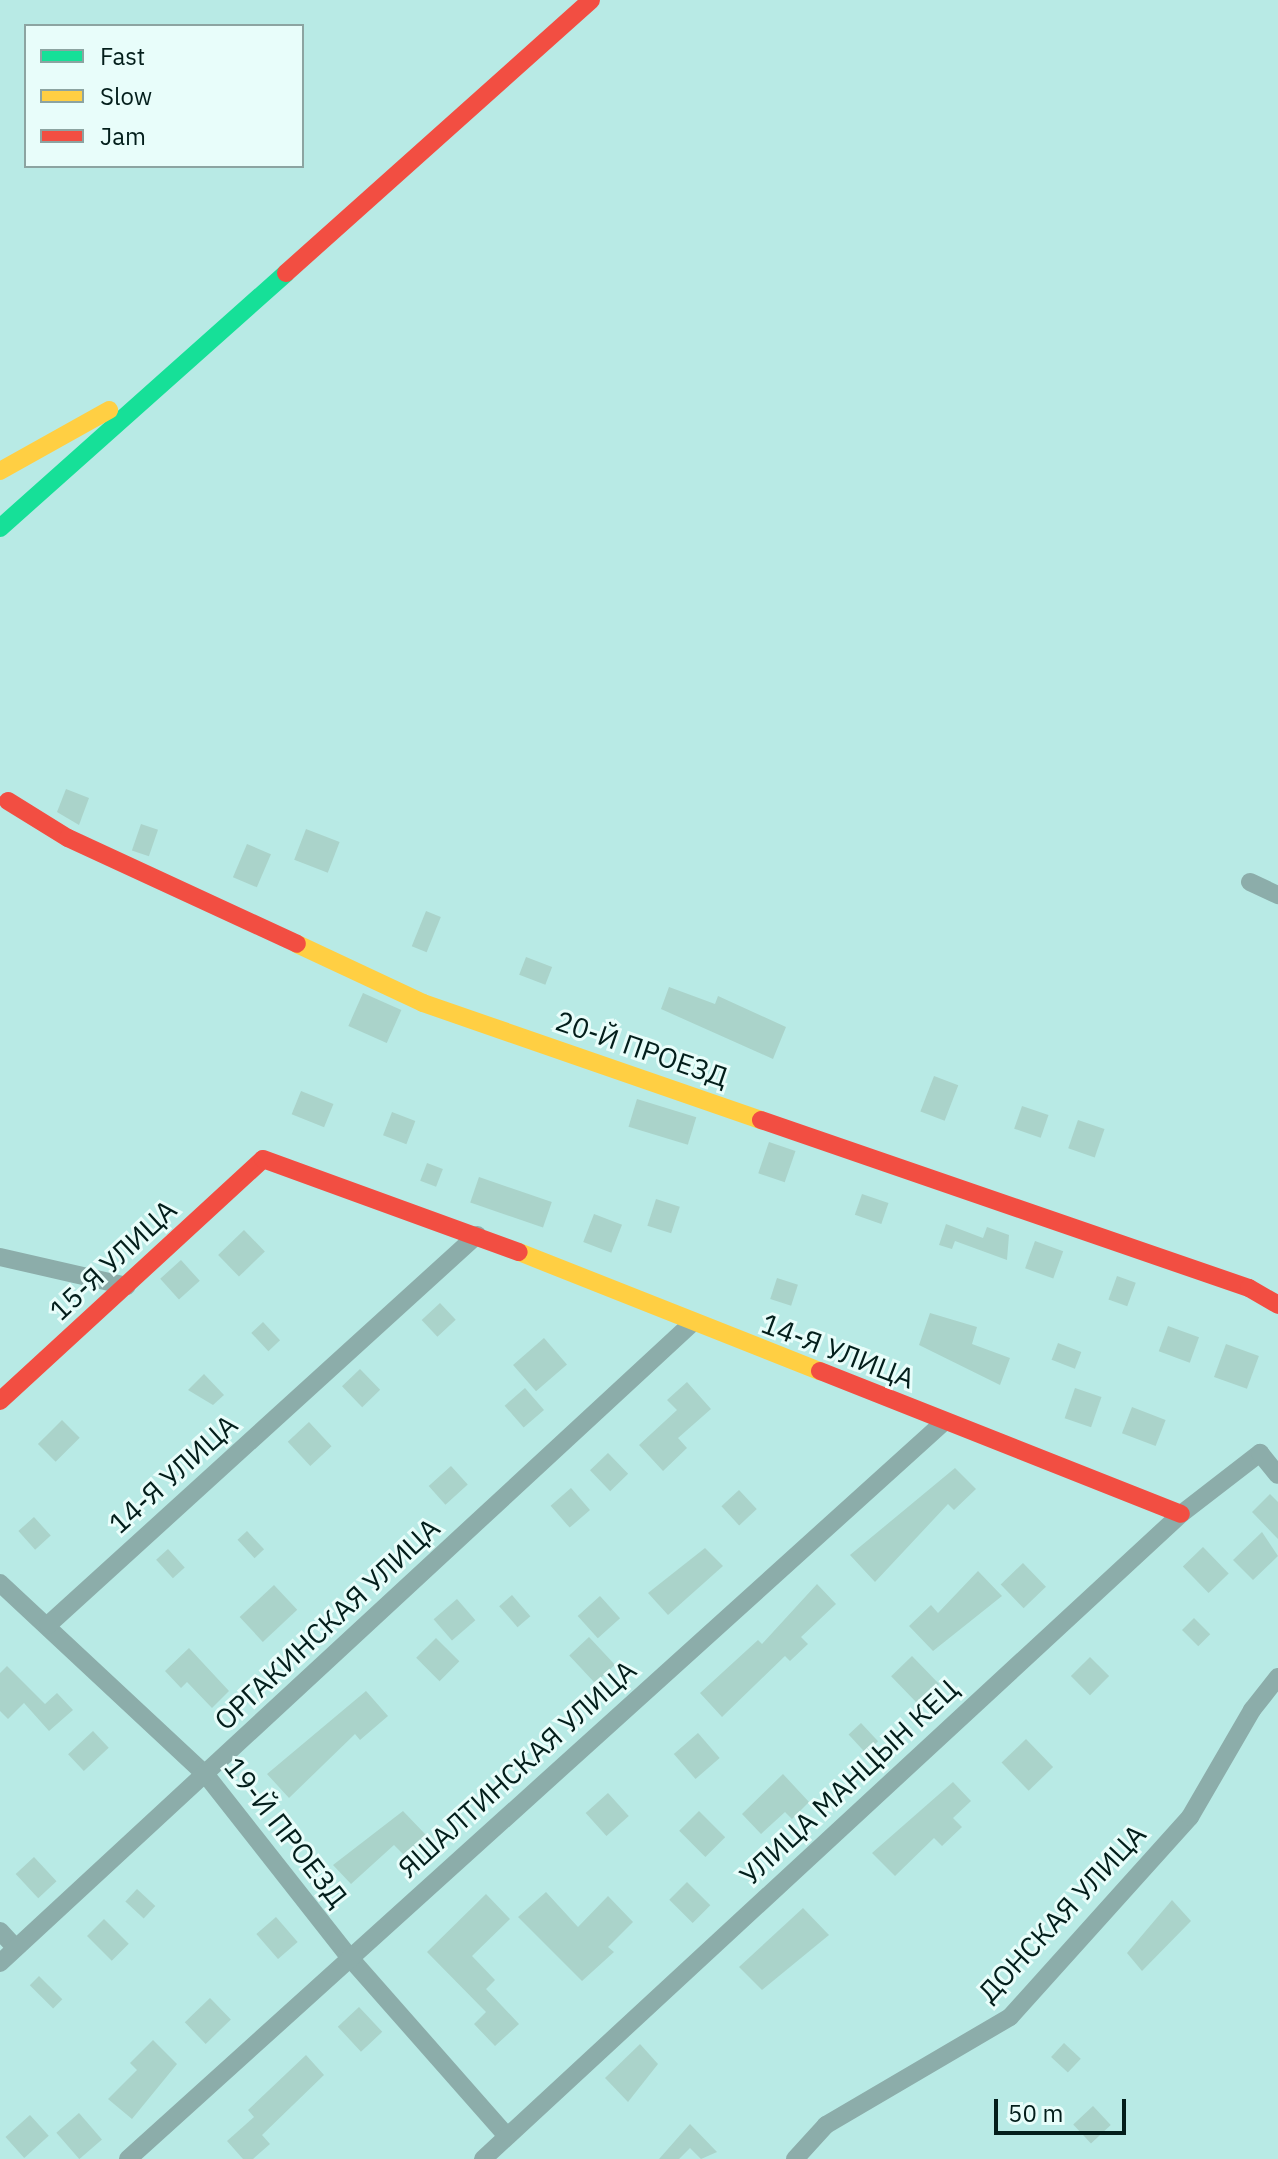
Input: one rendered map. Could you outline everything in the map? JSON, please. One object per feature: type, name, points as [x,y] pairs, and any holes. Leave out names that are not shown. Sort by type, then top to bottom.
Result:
[{"type":"main road","points":[[0,528],[591,0]]},
{"type":"main road","points":[[0,471],[200,350]]},
{"type":"main road","name":"20-Й ПРОЕЗД","points":[[8,801],[68,838],[423,1003],[1249,1288],[1278,1305]]},
{"type":"main road","name":"14-Я УЛИЦА","points":[[263,1159],[477,1235],[690,1325],[1181,1514]]},
{"type":"main road","name":"15-Я УЛИЦА","points":[[0,1401],[263,1159]]},
{"type":"street","points":[[1250,882],[1278,895]]},
{"type":"street","name":"14-Я УЛИЦА","points":[[48,1625],[477,1235]]},
{"type":"street","points":[[0,1257],[127,1286]]},
{"type":"street","name":"ОРГАКИНСКАЯ УЛИЦА","points":[[0,1963],[690,1325]]},
{"type":"street","name":"ЯШАЛТИНСКАЯ УЛИЦА","points":[[128,2159],[944,1422]]},
{"type":"street","name":"УЛИЦА МАНЦЫН КЕЦ","points":[[483,2159],[1181,1514],[1260,1453],[1278,1475]]},
{"type":"street","name":"19-Й ПРОЕЗД","points":[[0,1583],[206,1775],[350,1958],[507,2136]]},
{"type":"street","name":"ДОНСКАЯ УЛИЦА","points":[[795,2159],[826,2125],[1010,2017],[1190,1817],[1278,1677]]},
{"type":"street","points":[[0,1931],[16,1948]]},
{"type":"building","points":[[66,789],[89,798],[79,825],[57,812]]},
{"type":"building","points":[[141,824],[158,830],[149,856],[132,850]]},
{"type":"building","points":[[306,829],[340,842],[328,873],[294,860]]},
{"type":"building","points":[[247,844],[271,854],[257,887],[233,877]]},
{"type":"building","points":[[426,911],[441,917],[427,952],[412,946]]},
{"type":"building","points":[[526,957],[552,967],[545,985],[519,975]]},
{"type":"building","points":[[669,987],[715,1004],[718,996],[786,1027],[773,1059],[661,1009]]},
{"type":"building","points":[[363,993],[401,1010],[387,1043],[348,1026]]},
{"type":"building","points":[[934,1076],[958,1085],[945,1121],[920,1111]]},
{"type":"building","points":[[301,1091],[333,1104],[324,1127],[292,1114]]},
{"type":"building","points":[[637,1099],[696,1117],[688,1145],[629,1127]]},
{"type":"building","points":[[1022,1106],[1048,1115],[1041,1138],[1014,1129]]},
{"type":"building","points":[[392,1112],[415,1121],[406,1144],[383,1135]]},
{"type":"building","points":[[1078,1120],[1104,1129],[1095,1157],[1068,1148]]},
{"type":"building","points":[[769,1142],[795,1151],[785,1182],[758,1173]]},
{"type":"building","points":[[427,1163],[443,1169],[436,1187],[420,1181]]},
{"type":"building","points":[[479,1177],[552,1202],[543,1228],[470,1203]]},
{"type":"building","points":[[862,1194],[888,1203],[881,1224],[855,1215]]},
{"type":"building","points":[[656,1199],[680,1207],[671,1233],[647,1226]]},
{"type":"building","points":[[594,1214],[622,1225],[611,1253],[583,1242]]},
{"type":"building","points":[[946,1224],[983,1238],[987,1227],[1009,1235],[1007,1260],[955,1241],[952,1249],[939,1245]]},
{"type":"building","points":[[244,1230],[265,1252],[239,1277],[218,1255]]},
{"type":"building","points":[[1035,1241],[1063,1251],[1053,1279],[1025,1268]]},
{"type":"building","points":[[181,1260],[200,1281],[179,1300],[160,1279]]},
{"type":"building","points":[[1117,1276],[1136,1283],[1127,1306],[1108,1299]]},
{"type":"building","points":[[777,1278],[798,1285],[791,1306],[770,1299]]},
{"type":"building","points":[[440,1303],[456,1320],[437,1337],[422,1320]]},
{"type":"building","points":[[930,1313],[977,1327],[972,1344],[1010,1358],[1000,1385],[919,1345]]},
{"type":"building","points":[[263,1322],[280,1340],[268,1351],[251,1333]]},
{"type":"building","points":[[1168,1326],[1199,1337],[1190,1363],[1159,1351]]},
{"type":"building","points":[[544,1338],[567,1364],[536,1391],[513,1365]]},
{"type":"building","points":[[1058,1343],[1081,1352],[1075,1369],[1052,1360]]},
{"type":"building","points":[[1226,1344],[1259,1356],[1247,1389],[1214,1377]]},
{"type":"building","points":[[360,1369],[380,1390],[362,1407],[342,1386]]},
{"type":"building","points":[[204,1374],[224,1395],[213,1405],[188,1390]]},
{"type":"building","points":[[687,1382],[711,1409],[678,1438],[687,1448],[663,1471],[639,1445],[677,1410],[667,1400]]},
{"type":"building","points":[[525,1388],[544,1410],[524,1428],[505,1406]]},
{"type":"building","points":[[1075,1388],[1101,1397],[1091,1427],[1065,1418]]},
{"type":"building","points":[[1132,1407],[1166,1420],[1156,1446],[1122,1433]]},
{"type":"building","points":[[62,1420],[80,1438],[56,1462],[38,1444]]},
{"type":"building","points":[[309,1422],[332,1446],[310,1466],[288,1442]]},
{"type":"building","points":[[608,1453],[628,1474],[610,1491],[590,1470]]},
{"type":"building","points":[[451,1466],[468,1485],[445,1505],[429,1486]]},
{"type":"building","points":[[955,1468],[976,1489],[954,1510],[948,1504],[875,1582],[850,1555]]},
{"type":"building","points":[[571,1488],[590,1510],[570,1528],[551,1506]]},
{"type":"building","points":[[739,1490],[757,1509],[739,1525],[721,1506]]},
{"type":"building","points":[[1270,1494],[1278,1502],[1278,1539],[1252,1512]]},
{"type":"building","points":[[34,1517],[51,1536],[35,1550],[18,1531]]},
{"type":"building","points":[[247,1531],[264,1549],[255,1558],[237,1540]]},
{"type":"building","points":[[1262,1532],[1278,1556],[1253,1580],[1233,1560]]},
{"type":"building","points":[[1203,1547],[1229,1574],[1209,1593],[1183,1566]]},
{"type":"building","points":[[705,1548],[723,1566],[668,1615],[648,1593]]},
{"type":"building","points":[[168,1549],[185,1568],[173,1578],[156,1560]]},
{"type":"building","points":[[1023,1563],[1046,1587],[1024,1608],[1001,1585]]},
{"type":"building","points":[[978,1571],[1002,1596],[933,1651],[909,1626],[931,1605],[938,1613]]},
{"type":"building","points":[[817,1584],[836,1604],[801,1637],[808,1644],[790,1661],[785,1656],[722,1717],[700,1693],[758,1640],[762,1644]]},
{"type":"building","points":[[274,1585],[297,1610],[263,1642],[240,1617]]},
{"type":"building","points":[[512,1595],[530,1616],[518,1627],[499,1606]]},
{"type":"building","points":[[600,1596],[620,1618],[598,1638],[578,1616]]},
{"type":"building","points":[[457,1599],[475,1620],[452,1640],[434,1619]]},
{"type":"building","points":[[1194,1618],[1210,1634],[1198,1646],[1182,1630]]},
{"type":"building","points":[[589,1637],[615,1665],[595,1683],[569,1655]]},
{"type":"building","points":[[436,1638],[459,1661],[440,1681],[416,1658]]},
{"type":"building","points":[[189,1648],[229,1691],[212,1708],[187,1682],[181,1688],[165,1671]]},
{"type":"building","points":[[912,1656],[939,1684],[918,1704],[891,1676]]},
{"type":"building","points":[[1090,1657],[1109,1676],[1090,1695],[1071,1676]]},
{"type":"building","points":[[7,1666],[45,1704],[57,1693],[73,1710],[49,1731],[24,1703],[8,1719],[0,1711],[0,1673]]},
{"type":"building","points":[[366,1691],[388,1716],[360,1740],[355,1734],[289,1798],[267,1774]]},
{"type":"building","points":[[861,1723],[878,1741],[866,1753],[849,1735]]},
{"type":"building","points":[[93,1731],[109,1748],[84,1771],[68,1754]]},
{"type":"building","points":[[698,1733],[720,1758],[695,1779],[674,1754]]},
{"type":"building","points":[[1026,1739],[1053,1767],[1029,1791],[1002,1763]]},
{"type":"building","points":[[783,1774],[809,1802],[792,1819],[785,1812],[761,1834],[742,1814]]},
{"type":"building","points":[[953,1782],[971,1801],[953,1818],[962,1827],[942,1846],[934,1838],[895,1876],[872,1853]]},
{"type":"building","points":[[608,1793],[629,1816],[606,1836],[586,1813]]},
{"type":"building","points":[[403,1811],[426,1835],[404,1855],[394,1845],[351,1884],[333,1865]]},
{"type":"building","points":[[699,1811],[725,1837],[705,1857],[679,1831]]},
{"type":"building","points":[[34,1857],[57,1881],[38,1898],[16,1874]]},
{"type":"building","points":[[687,1882],[710,1905],[693,1923],[669,1900]]},
{"type":"building","points":[[137,1889],[155,1906],[144,1918],[125,1901]]},
{"type":"building","points":[[546,1892],[578,1927],[608,1896],[633,1922],[608,1947],[614,1952],[582,1981],[518,1917]]},
{"type":"building","points":[[486,1894],[510,1919],[472,1956],[495,1980],[486,1989],[519,2024],[495,2046],[474,2024],[486,2012],[427,1952]]},
{"type":"building","points":[[1172,1900],[1191,1921],[1142,1971],[1127,1953]]},
{"type":"building","points":[[803,1908],[829,1935],[762,1990],[739,1967]]},
{"type":"building","points":[[276,1917],[298,1942],[278,1959],[256,1934]]},
{"type":"building","points":[[104,1919],[129,1944],[112,1961],[87,1936]]},
{"type":"building","points":[[39,1976],[62,1999],[53,2009],[30,1985]]},
{"type":"building","points":[[210,1998],[231,2020],[206,2044],[185,2022]]},
{"type":"building","points":[[359,2007],[382,2032],[361,2052],[338,2027]]},
{"type":"building","points":[[153,2040],[177,2064],[132,2119],[108,2099],[137,2070],[130,2063]]},
{"type":"building","points":[[1064,2043],[1081,2059],[1068,2073],[1051,2057]]},
{"type":"building","points":[[640,2044],[658,2064],[628,2102],[605,2078]]},
{"type":"building","points":[[306,2055],[324,2075],[262,2135],[270,2144],[253,2159],[243,2159],[227,2141],[254,2117],[248,2110]]},
{"type":"building","points":[[1093,2106],[1111,2125],[1091,2143],[1073,2124]]},
{"type":"building","points":[[79,2113],[102,2139],[79,2159],[56,2133]]},
{"type":"building","points":[[30,2115],[49,2136],[24,2158],[5,2137]]},
{"type":"building","points":[[690,2124],[717,2152],[701,2159],[690,2148],[679,2159],[659,2159]]},
{"type":"traffic: fast","points":[[0,528],[286,273]]},
{"type":"traffic: slow","points":[[0,471],[109,410]]},
{"type":"traffic: slow","points":[[297,944],[423,1003],[761,1120]]},
{"type":"traffic: slow","points":[[519,1252],[820,1371]]},
{"type":"traffic: jam","points":[[286,273],[591,0]]},
{"type":"traffic: jam","points":[[8,801],[68,838],[297,944]]},
{"type":"traffic: jam","points":[[761,1120],[1249,1288],[1278,1305]]},
{"type":"traffic: jam","points":[[0,1401],[263,1159],[519,1252]]},
{"type":"traffic: jam","points":[[820,1371],[1181,1514]]}]
